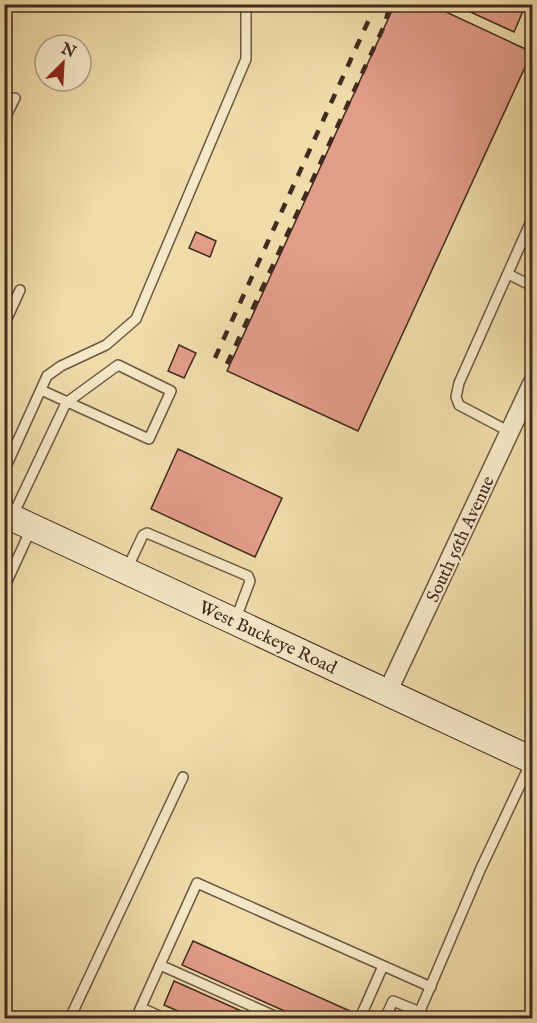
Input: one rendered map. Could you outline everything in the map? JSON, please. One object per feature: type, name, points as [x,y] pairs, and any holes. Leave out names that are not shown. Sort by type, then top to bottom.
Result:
[{"type":"main road","name":"West Buckeye Road","points":[[16,519],[532,760]]},
{"type":"street","name":"South 56th Avenue","points":[[387,693],[532,384]]},
{"type":"lane","points":[[4,471],[47,376],[61,366],[106,345],[136,319],[246,59],[246,4]]},
{"type":"lane","points":[[4,120],[15,98]]},
{"type":"lane","points":[[510,432],[459,405],[456,397],[459,383],[532,219]]},
{"type":"lane","points":[[508,274],[532,286]]},
{"type":"lane","points":[[4,325],[20,290]]},
{"type":"lane","points":[[4,588],[16,519],[66,403],[118,366],[171,391],[148,439],[66,403],[41,390]]},
{"type":"lane","points":[[126,571],[143,535],[147,533],[248,576],[250,581],[234,622]]},
{"type":"lane","points":[[385,1018],[393,1001],[419,1015],[481,868],[532,760]]},
{"type":"lane","points":[[70,1018],[183,777]]},
{"type":"lane","points":[[136,1018],[196,883],[431,987]]},
{"type":"lane","points":[[160,965],[279,1018]]},
{"type":"lane","points":[[360,1018],[383,966]]},
{"type":"lane","points":[[141,1008],[164,1018]]},
{"type":"building","points":[[395,4],[429,4],[532,52],[358,431],[227,371]]},
{"type":"building","points":[[453,4],[526,4],[514,32]]},
{"type":"building","points":[[196,232],[216,241],[210,257],[189,248]]},
{"type":"building","points":[[179,345],[196,353],[184,378],[168,371]]},
{"type":"building","points":[[178,449],[282,498],[255,557],[151,509]]},
{"type":"building","points":[[193,941],[350,1011],[347,1018],[300,1018],[182,965]]},
{"type":"building","points":[[174,981],[257,1018],[194,1018],[164,1005]]},
{"type":"railway","points":[[215,358],[376,4]]},
{"type":"railway","points":[[227,364],[385,24],[390,4]]}]
